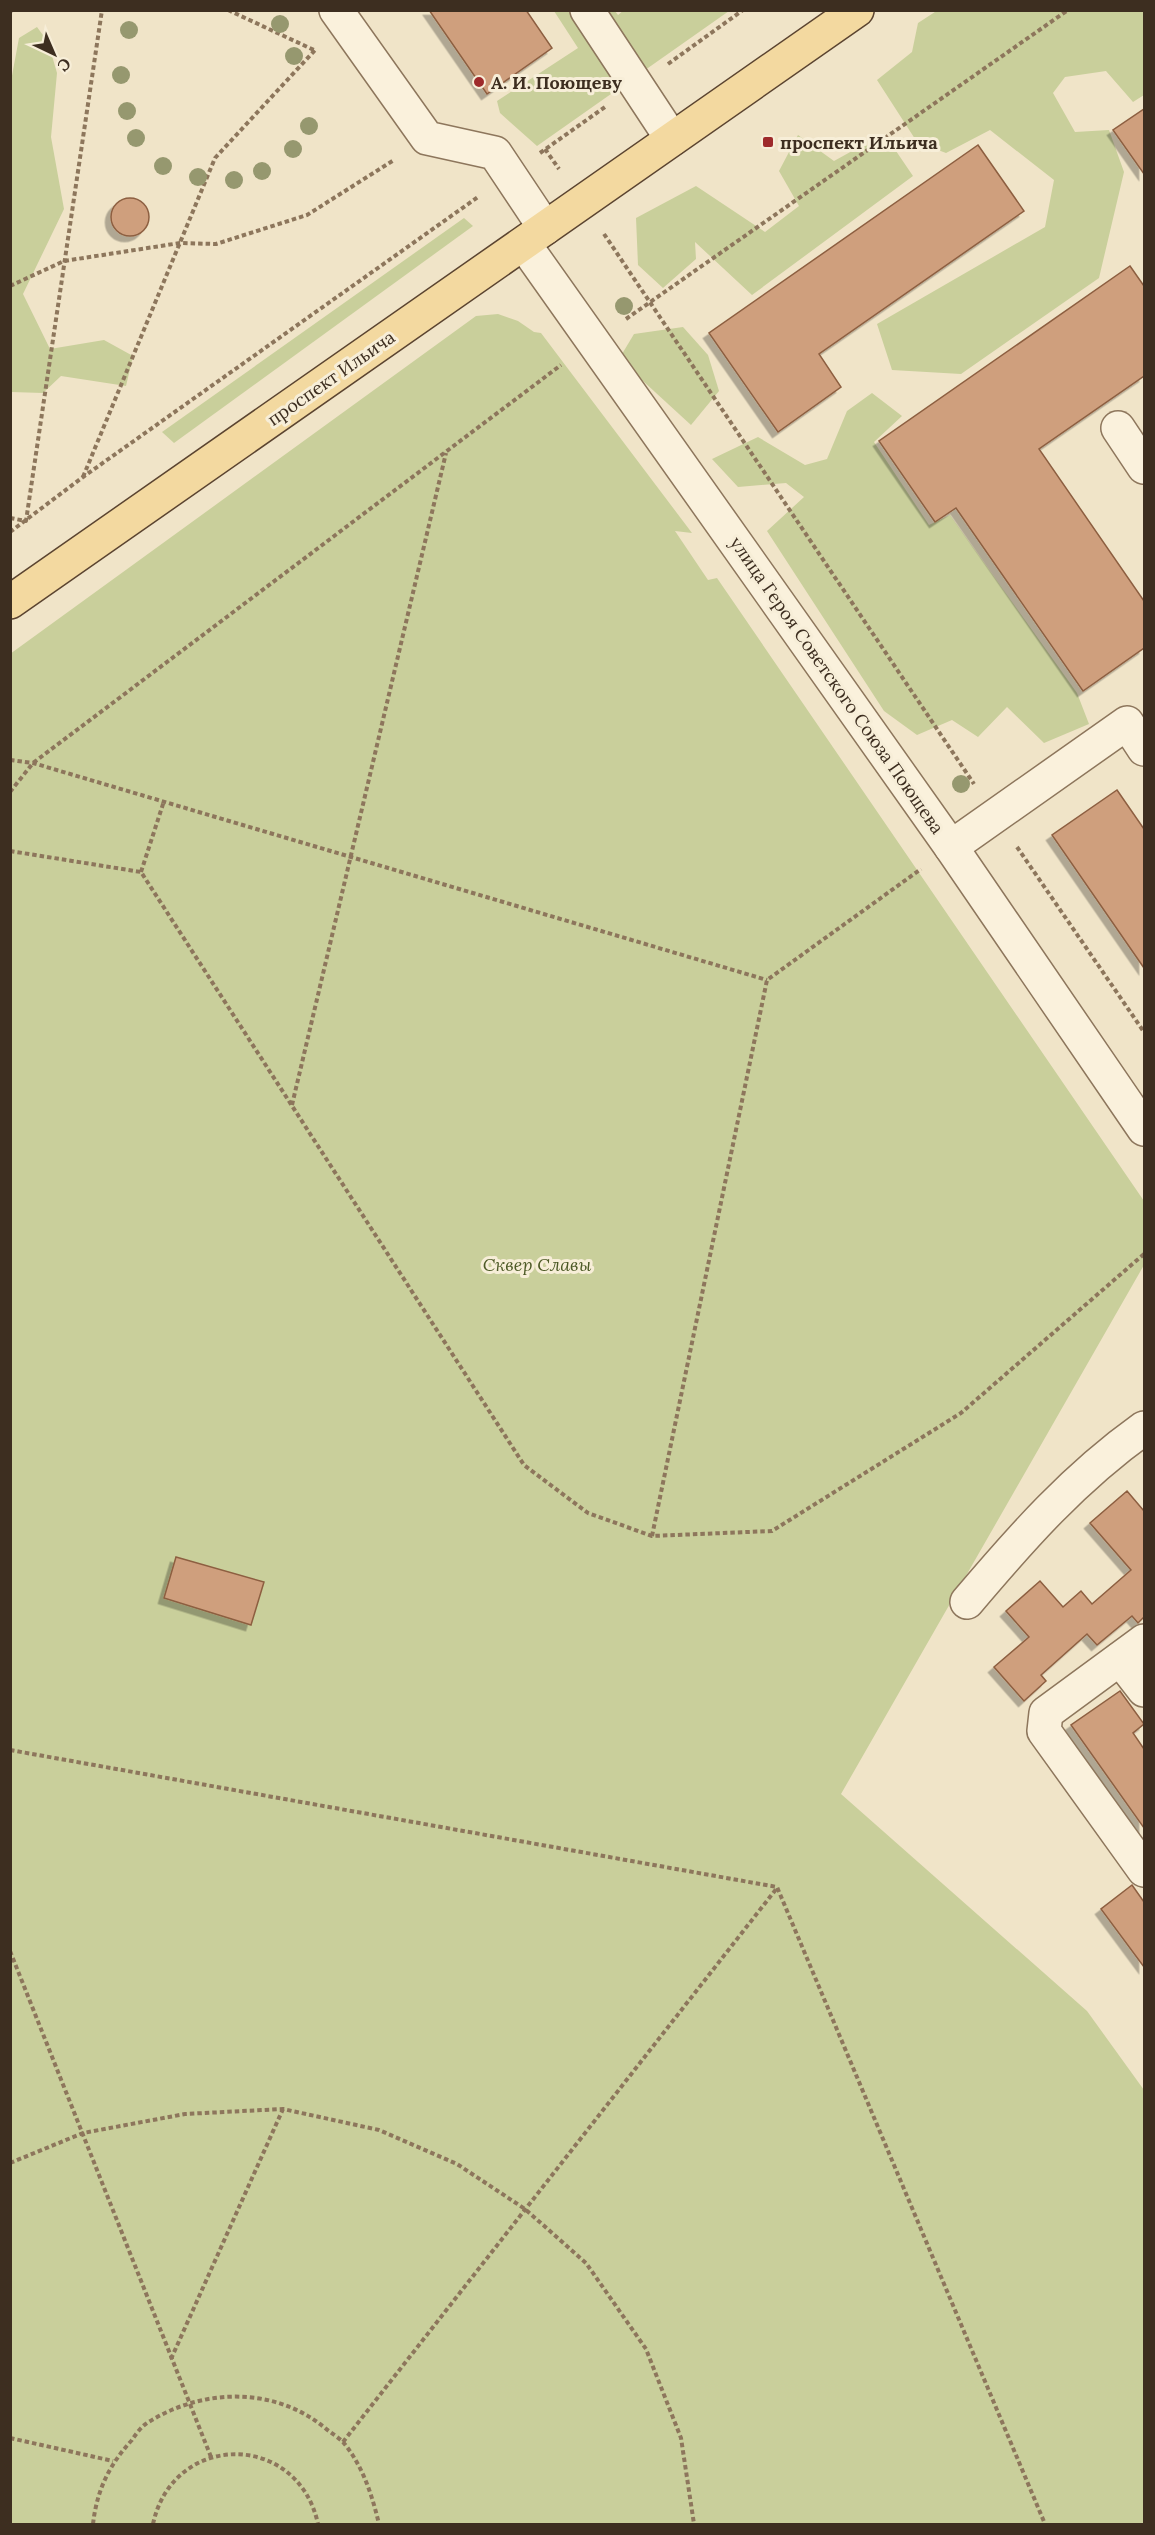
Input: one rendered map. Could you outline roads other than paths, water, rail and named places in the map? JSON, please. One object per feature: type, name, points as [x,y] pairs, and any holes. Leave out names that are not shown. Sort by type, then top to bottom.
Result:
[{"type":"main road","name":"проспект Ильича","points":[[10,602],[857,10]]},
{"type":"street","points":[[587,10],[672,139]]},
{"type":"street","name":"улица Героя Советского Союза Поющева","points":[[340,16],[427,138],[495,153],[509,175],[534,236],[1144,1129]]},
{"type":"street","points":[[1118,428],[1144,467]]},
{"type":"street","points":[[951,847],[995,817],[1139,728]]},
{"type":"street","points":[[967,1602],[1034,1524],[1112,1451],[1144,1428]]},
{"type":"street","points":[[1144,1690],[1132,1650],[1046,1713],[1044,1731],[1144,1870]]},
{"type":"tram line","points":[[10,18],[12,10]]},
{"type":"place","name":"А. И. Поющеву","points":[[479,82]]},
{"type":"place","name":"проспект Ильича","points":[[768,142]]},
{"type":"park label","name":"Сквер Славы","points":[[537,1264]]}]
